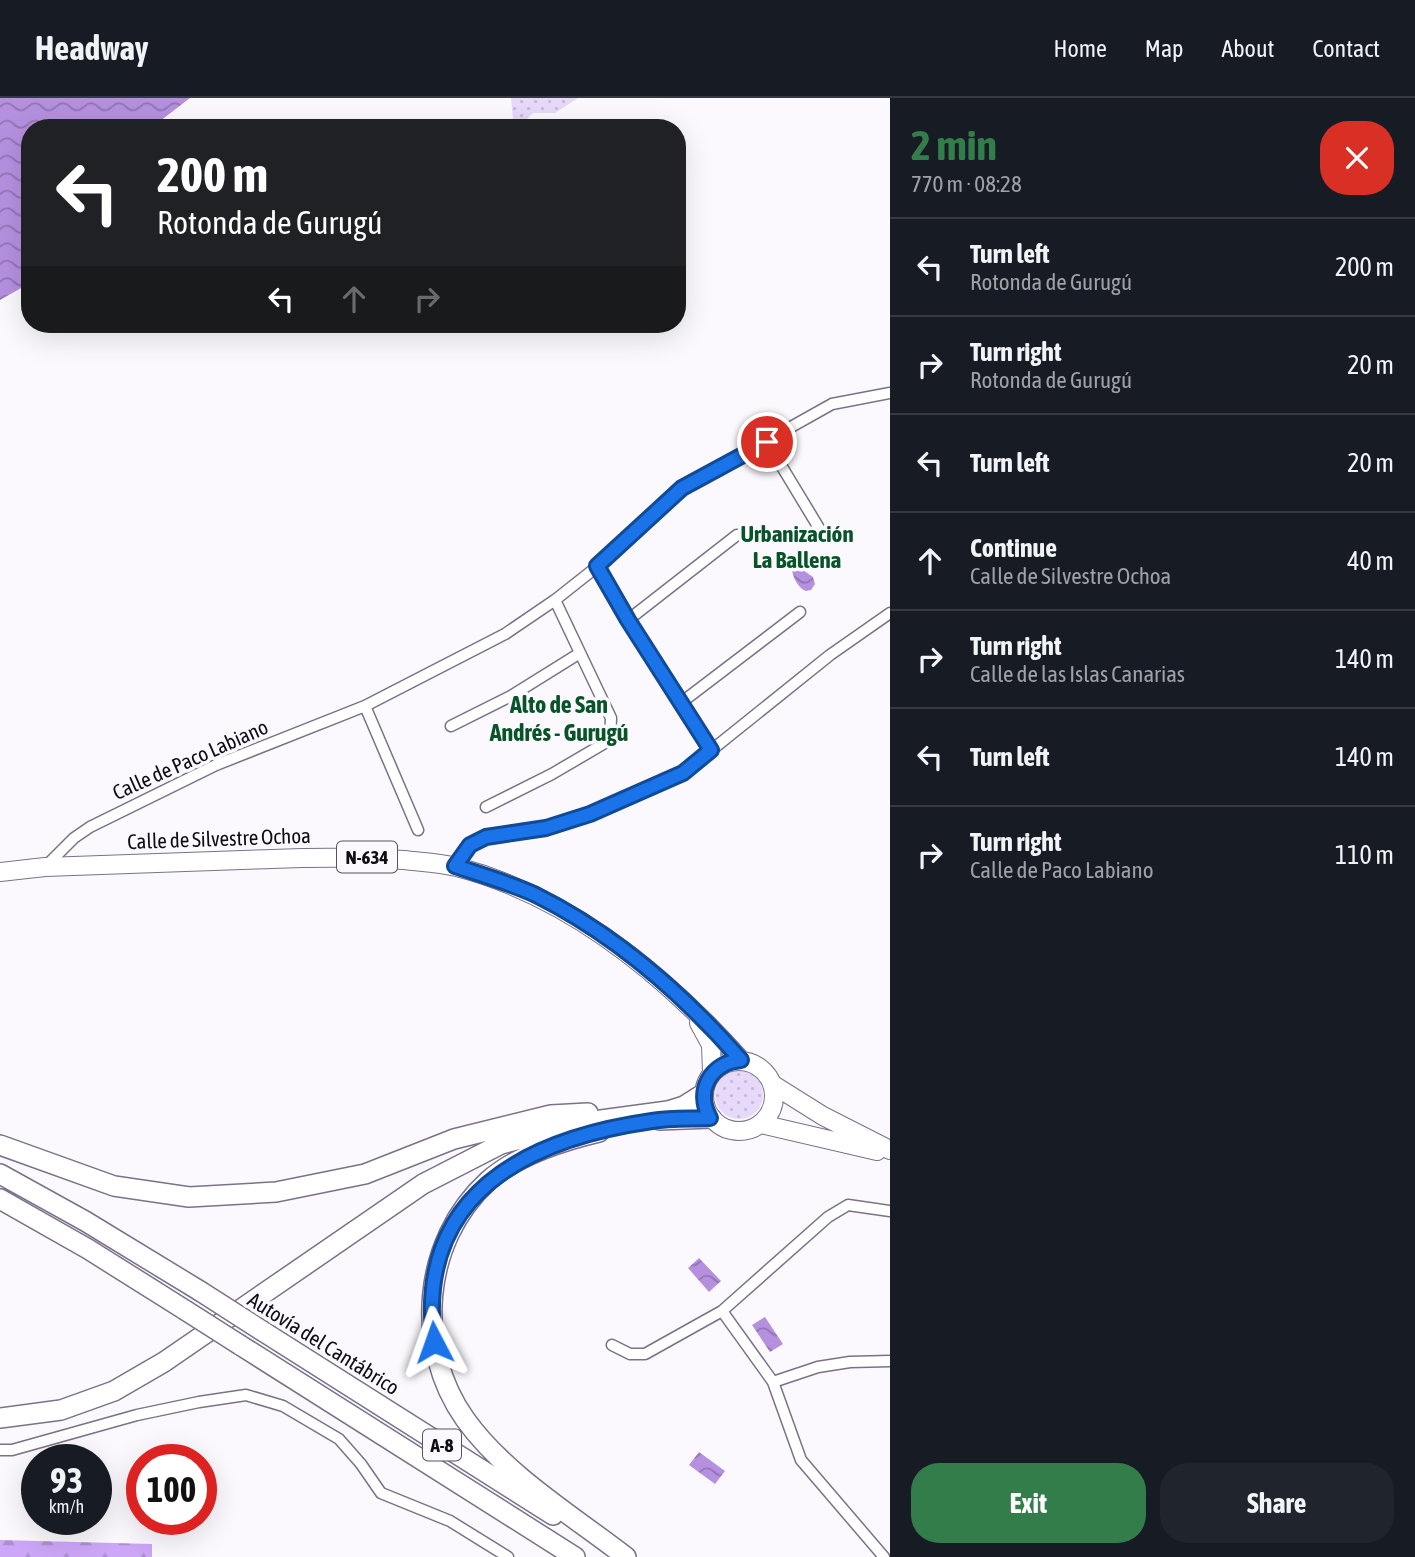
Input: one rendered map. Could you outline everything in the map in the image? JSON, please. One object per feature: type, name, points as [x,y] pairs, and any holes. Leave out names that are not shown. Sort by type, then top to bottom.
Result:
[{"type":"highway","name":"Calle de Silvestre Ochoa","points":[[0,872],[45,867],[351,856],[455,866],[506,882],[597,931],[691,1008]]},
{"type":"highway","name":"N-634","points":[[691,1008],[741,1060],[760,1068],[772,1084],[823,1116],[890,1152]]},
{"type":"highway","name":"N-634","points":[[691,1008],[711,1045],[712,1073]]},
{"type":"highway","points":[[566,1127],[710,1118],[703,1094],[706,1083],[712,1073],[730,1061],[741,1060]]},
{"type":"highway","points":[[761,1124],[773,1105],[775,1095],[772,1084]]},
{"type":"highway","points":[[0,1418],[61,1410],[114,1391],[164,1362],[423,1184],[501,1144],[624,1115],[668,1111],[684,1106],[703,1094]]},
{"type":"highway","points":[[0,1145],[114,1186],[189,1197],[276,1192],[365,1174],[454,1139],[551,1115],[590,1112],[624,1115]]},
{"type":"highway","name":"N-634","points":[[710,1118],[729,1130],[751,1129],[761,1124],[890,1152]]},
{"type":"highway","points":[[626,1557],[525,1479],[492,1450],[465,1419],[440,1371],[432,1327],[432,1304],[434,1279],[453,1226],[469,1202],[488,1182],[528,1156],[581,1136],[653,1120]]},
{"type":"highway","name":"Autovía del Cantábrico","points":[[0,1174],[74,1214],[200,1291],[619,1557]]},
{"type":"highway","name":"A-8","points":[[0,1199],[88,1249],[575,1557]]},
{"type":"highway","points":[[0,1213],[88,1249]]},
{"type":"street","name":"Calle de Paco Labiano","points":[[45,867],[74,838],[90,827],[216,765],[365,706],[505,634],[555,600],[597,566],[682,488],[832,404],[890,393]]},
{"type":"street","points":[[767,442],[822,533]]},
{"type":"street","points":[[628,620],[737,535]]},
{"type":"street","points":[[597,566],[711,750]]},
{"type":"street","points":[[486,807],[552,774],[610,740],[611,719],[555,600]]},
{"type":"street","points":[[682,702],[800,612]]},
{"type":"street","points":[[455,866],[470,845],[486,837],[546,828],[590,814],[683,773],[830,654],[890,613]]},
{"type":"street","points":[[451,726],[511,696],[580,653]]},
{"type":"street","points":[[365,706],[418,830]]},
{"type":"street","points":[[612,1345],[630,1354],[645,1354],[722,1311],[828,1217],[848,1205],[890,1211]]},
{"type":"street","points":[[722,1311],[774,1382],[801,1460],[884,1557]]},
{"type":"street","points":[[774,1382],[818,1367],[850,1362],[890,1361]]},
{"type":"street","points":[[0,1450],[12,1450],[136,1415],[246,1395],[284,1406],[339,1439],[381,1493],[450,1521],[508,1557]]},
{"type":"shaded area","points":[[511,98],[578,98],[555,113],[533,113],[527,119],[513,119]]},
{"type":"shaded area","points":[[739,1071],[756,1078],[763,1095],[756,1112],[739,1119],[722,1112],[715,1095],[722,1078]]},
{"type":"green space","points":[[0,1540],[152,1544],[152,1557],[0,1557]]},
{"type":"water","points":[[0,98],[190,98],[163,119],[21,119],[21,288],[0,300]]},
{"type":"water","points":[[797,566],[813,577],[815,584],[811,590],[803,590],[797,583],[792,570]]},
{"type":"water","points":[[699,1258],[721,1281],[709,1292],[688,1268]]},
{"type":"water","points":[[765,1317],[783,1344],[770,1352],[752,1325]]},
{"type":"water","points":[[699,1452],[725,1471],[715,1484],[689,1465]]},
{"type":"district","name":"Urbanización La Ballena","points":[[797,547]]},
{"type":"district","name":"Alto de San Andrés - Gurugú","points":[[559,718]]},
{"type":"route","points":[[434,1342],[432,1304],[434,1279],[440,1258],[461,1212],[488,1182],[528,1156],[581,1136],[653,1120],[710,1118],[704,1103],[706,1083],[720,1066],[741,1060],[714,1030],[664,984],[597,931],[537,896],[506,882],[455,866],[470,845],[486,837],[546,828],[590,814],[683,773],[711,750],[597,566],[682,488],[767,442]]}]
